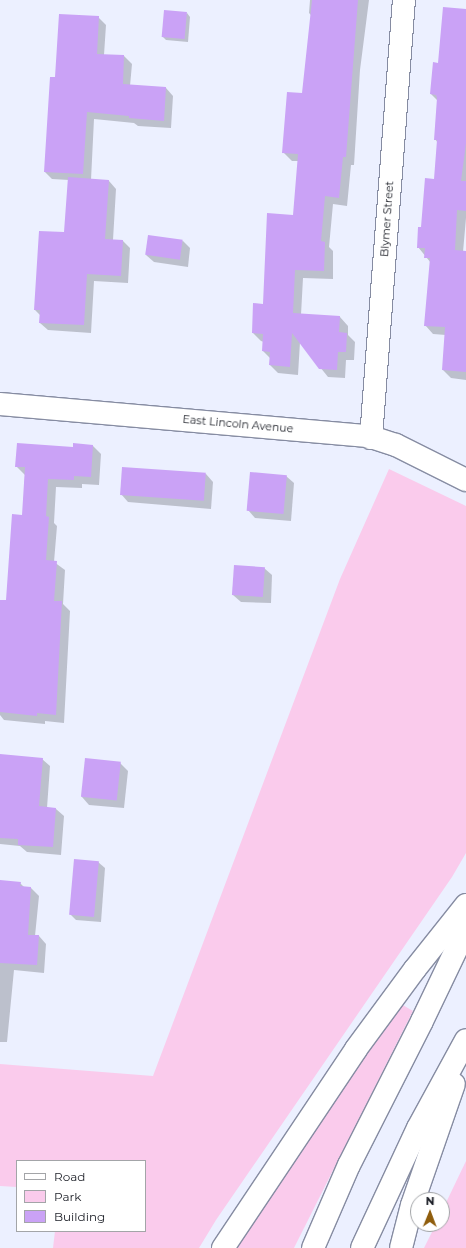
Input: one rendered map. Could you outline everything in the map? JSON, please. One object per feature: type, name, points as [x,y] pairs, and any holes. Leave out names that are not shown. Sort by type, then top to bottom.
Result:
[{"type":"main road","name":"Blymer Street","points":[[371,438],[404,0]]},
{"type":"main road","name":"East Lincoln Avenue","points":[[0,404],[252,425],[371,438],[396,445],[466,480]]},
{"type":"main road","points":[[223,1248],[356,1049],[415,969],[466,905]]},
{"type":"main road","points":[[313,1248],[350,1165],[466,929]]},
{"type":"main road","points":[[362,1248],[418,1128],[466,1040]]},
{"type":"main road","points":[[401,1248],[412,1205],[466,1050]]},
{"type":"green space","points":[[389,469],[466,506],[466,853],[452,877],[216,1220],[199,1248],[53,1248],[55,1232],[146,1232],[146,1160],[16,1160],[16,1187],[0,1186],[0,1064],[153,1076],[340,579]]},
{"type":"green space","points":[[401,1004],[413,1011],[294,1248],[234,1248]]},
{"type":"green space","points":[[466,1161],[466,1248],[424,1248],[432,1232],[450,1232],[450,1194]]},
{"type":"building","points":[[312,0],[358,0],[346,157],[343,157],[339,198],[325,196],[321,241],[325,242],[324,271],[295,270],[293,313],[340,316],[339,332],[347,333],[346,352],[338,352],[337,370],[319,369],[292,333],[290,367],[269,365],[270,352],[262,351],[263,334],[252,333],[253,303],[263,304],[267,213],[293,215],[298,154],[282,153],[287,92],[302,93]]},
{"type":"building","points":[[443,7],[466,9],[466,143],[461,181],[466,181],[466,211],[457,210],[455,250],[466,251],[466,372],[442,370],[445,327],[424,326],[430,258],[424,258],[425,248],[417,248],[418,227],[421,227],[425,178],[434,179],[437,140],[434,140],[437,98],[436,95],[430,94],[433,62],[438,63]]},
{"type":"building","points":[[164,10],[187,12],[185,39],[162,37]]},
{"type":"building","points":[[59,14],[99,16],[97,54],[124,55],[123,84],[166,87],[164,121],[87,112],[83,174],[44,172],[50,77],[55,77]]},
{"type":"building","points":[[68,177],[109,180],[105,239],[123,240],[121,276],[87,274],[84,325],[39,323],[40,310],[34,310],[39,231],[64,232]]},
{"type":"building","points":[[148,235],[183,240],[180,260],[145,255]]},
{"type":"building","points":[[17,443],[73,447],[73,443],[93,445],[91,477],[74,476],[74,480],[48,479],[46,516],[49,517],[46,560],[57,561],[54,601],[62,601],[56,715],[37,713],[37,716],[0,712],[0,600],[6,600],[12,514],[22,515],[25,467],[15,467]]},
{"type":"building","points":[[122,467],[206,473],[204,501],[120,495]]},
{"type":"building","points":[[250,472],[287,475],[283,514],[247,511]]},
{"type":"building","points":[[234,565],[265,567],[263,597],[232,595]]},
{"type":"building","points":[[0,754],[43,758],[39,806],[56,808],[53,847],[18,845],[18,839],[0,838]]},
{"type":"building","points":[[85,758],[121,762],[117,801],[81,797]]},
{"type":"building","points":[[74,859],[99,861],[94,917],[69,915]]},
{"type":"building","points":[[0,880],[21,882],[20,886],[31,887],[28,935],[39,935],[37,965],[0,963]]}]
